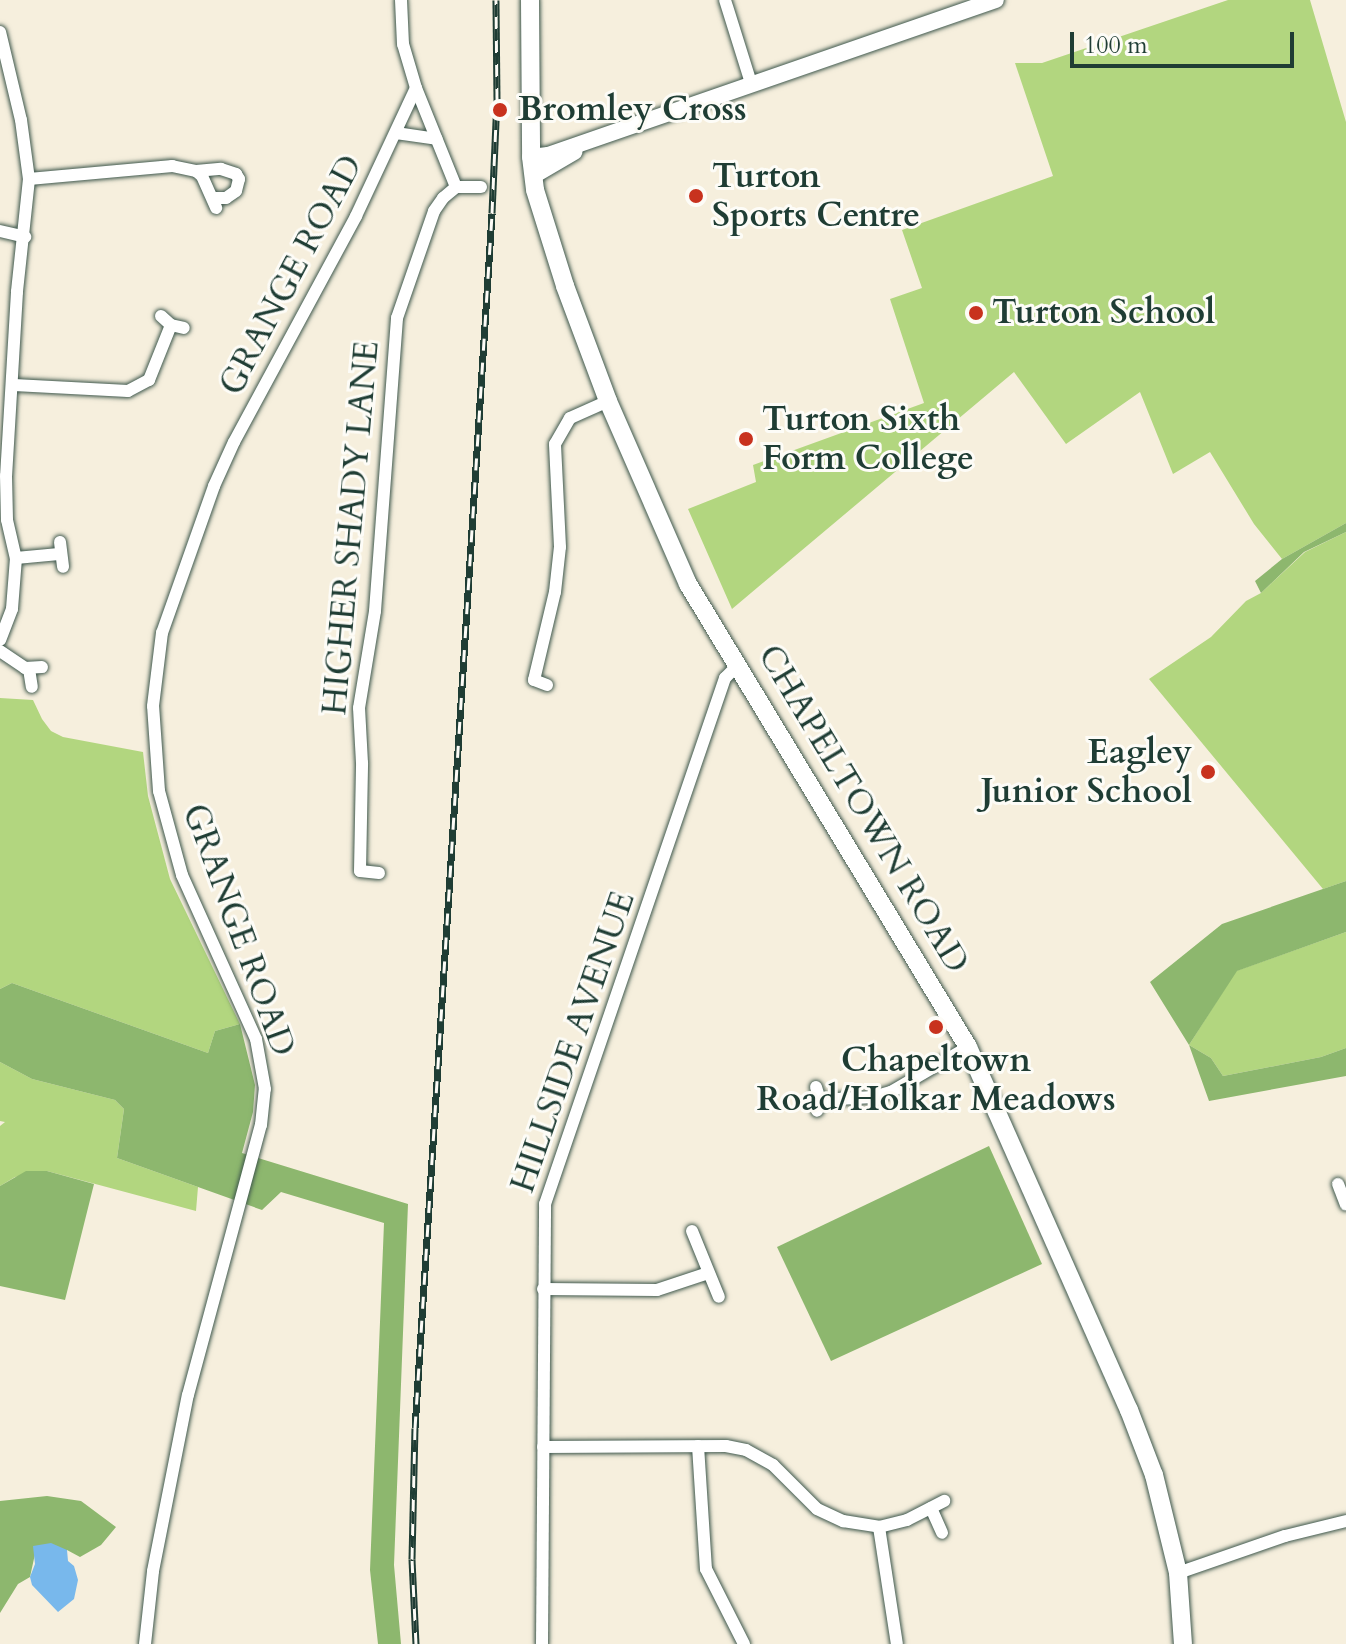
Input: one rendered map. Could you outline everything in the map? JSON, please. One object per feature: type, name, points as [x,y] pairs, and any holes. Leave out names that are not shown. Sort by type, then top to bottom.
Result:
[{"type":"main road","name":"CHAPELTOWN ROAD","points":[[530,0],[532,167],[549,240],[608,401],[671,551],[737,666],[938,992],[968,1047],[1135,1423],[1154,1475],[1178,1573],[1183,1644]]},
{"type":"street","points":[[401,0],[403,44],[416,88],[456,187],[481,187]]},
{"type":"street","points":[[725,0],[751,83]]},
{"type":"street","points":[[532,167],[595,138],[965,5],[996,0]]},
{"type":"street","points":[[0,32],[21,120],[29,179],[14,328],[14,385],[5,499],[16,558],[12,609],[0,640]]},
{"type":"street","name":"GRANGE ROAD","points":[[145,1644],[153,1571],[188,1395],[261,1125],[265,1089],[256,1039],[182,875],[159,791],[153,706],[162,633],[228,457],[356,216],[416,88]]},
{"type":"street","points":[[396,133],[437,139]]},
{"type":"street","points":[[29,179],[160,165],[196,171],[221,169],[236,174],[239,179],[236,191],[215,203],[207,183],[196,171]]},
{"type":"street","name":"HIGHER SHADY LANE","points":[[379,873],[360,871],[362,763],[359,708],[375,611],[397,318],[434,211],[456,187]]},
{"type":"street","points":[[0,231],[25,237]]},
{"type":"street","points":[[14,385],[128,391],[149,380],[172,323]]},
{"type":"street","points":[[547,685],[534,680],[550,620],[560,547],[555,444],[570,418],[608,401]]},
{"type":"street","points":[[16,558],[61,554]]},
{"type":"street","points":[[0,651],[36,668],[32,687]]},
{"type":"street","name":"HILLSIDE AVENUE","points":[[542,1644],[543,1224],[552,1180],[725,678],[737,666]]},
{"type":"street","points":[[816,1087],[818,1106],[873,1097],[891,1092],[968,1047]]},
{"type":"street","points":[[1338,1184],[1345,1202]]},
{"type":"street","points":[[692,1231],[719,1297]]},
{"type":"street","points":[[543,1289],[657,1290],[708,1273]]},
{"type":"street","points":[[698,1446],[701,1532],[706,1569],[744,1644]]},
{"type":"street","points":[[543,1447],[726,1446],[754,1453],[773,1465],[804,1500],[817,1509],[843,1521],[879,1527],[895,1524],[944,1501]]},
{"type":"street","points":[[931,1508],[942,1533]]},
{"type":"street","points":[[1178,1573],[1285,1536],[1346,1521]]},
{"type":"street","points":[[879,1527],[897,1644]]},
{"type":"green space","points":[[1228,0],[1310,0],[1346,122],[1346,523],[1282,559],[1254,524],[1210,452],[1173,474],[1140,392],[1066,444],[1014,372],[732,609],[688,509],[756,482],[753,465],[924,403],[890,299],[922,288],[902,230],[1053,176],[1015,63],[1042,63]]},
{"type":"green space","points":[[1346,523],[1346,532],[1304,552],[1261,593],[1255,581],[1282,559]]},
{"type":"green space","points":[[1346,532],[1346,881],[1323,889],[1149,679],[1211,637],[1246,601],[1261,593],[1305,552]]},
{"type":"green space","points":[[0,698],[33,700],[51,731],[63,737],[143,752],[148,796],[170,879],[240,1024],[215,1031],[208,1053],[12,983],[0,989]]},
{"type":"green space","points":[[1346,881],[1346,932],[1237,971],[1189,1045],[1150,982],[1222,924]]},
{"type":"green space","points":[[1346,932],[1346,1048],[1321,1057],[1223,1076],[1211,1058],[1189,1045],[1236,971]]},
{"type":"green space","points":[[12,983],[208,1053],[215,1031],[240,1024],[255,1085],[253,1112],[242,1153],[408,1204],[394,1565],[401,1644],[378,1644],[370,1570],[384,1223],[281,1192],[262,1210],[117,1158],[124,1109],[115,1100],[32,1079],[0,1062],[0,989]]},
{"type":"green space","points":[[1189,1045],[1211,1058],[1223,1076],[1321,1057],[1346,1048],[1346,1076],[1209,1101]]},
{"type":"green space","points":[[0,1062],[32,1079],[115,1100],[124,1109],[117,1158],[198,1187],[196,1211],[47,1171],[15,1177],[0,1186],[0,1126],[5,1122],[0,1121]]},
{"type":"green space","points":[[989,1146],[1042,1264],[831,1361],[777,1247]]},
{"type":"green space","points":[[26,1171],[47,1171],[94,1184],[65,1300],[0,1286],[0,1186]]},
{"type":"green space","points":[[47,1496],[81,1501],[116,1527],[101,1545],[80,1557],[67,1550],[35,1554],[30,1577],[18,1584],[0,1613],[0,1501]]},
{"type":"water","points":[[51,1543],[67,1550],[68,1561],[74,1566],[78,1580],[74,1599],[58,1612],[32,1585],[30,1577],[35,1564],[33,1546]]},
{"type":"railway","points":[[416,1644],[412,1559],[415,1428],[492,213],[497,100],[496,0]]},
{"type":"place","name":"Bromley Cross","points":[[500,110]]},
{"type":"place","name":"Turton Sports Centre","points":[[696,196]]},
{"type":"place","name":"Turton School","points":[[976,313]]},
{"type":"place","name":"Turton Sixth Form College","points":[[746,439]]},
{"type":"place","name":"Eagley Junior School","points":[[1208,772]]},
{"type":"place","name":"Chapeltown Road/Holkar Meadows","points":[[936,1027]]}]
